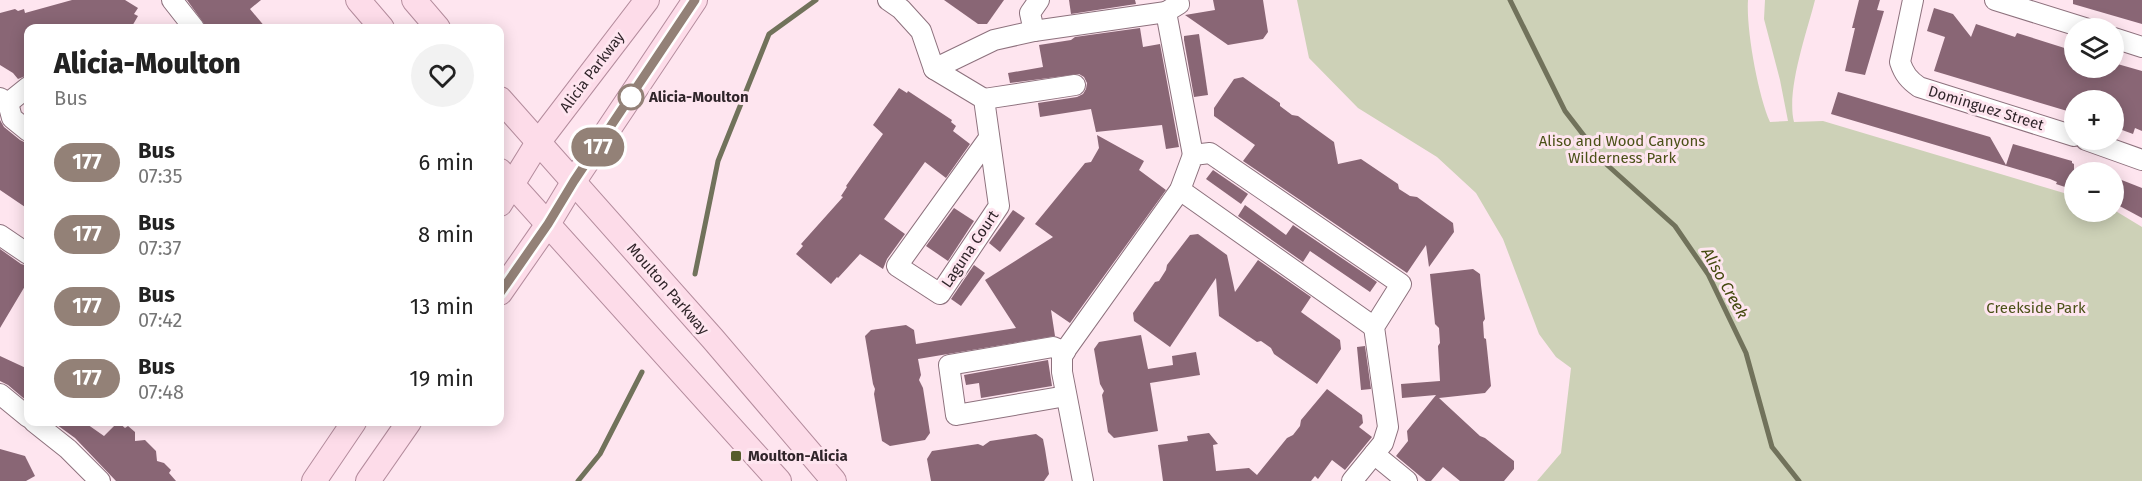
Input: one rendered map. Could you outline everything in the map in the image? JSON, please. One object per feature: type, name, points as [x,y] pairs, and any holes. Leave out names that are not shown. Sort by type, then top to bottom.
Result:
[{"type":"main road","points":[[358,0],[379,24]]},
{"type":"main road","points":[[414,0],[435,24]]},
{"type":"main road","name":"Alicia Parkway","points":[[504,187],[647,0]]},
{"type":"main road","points":[[504,287],[695,0]]},
{"type":"main road","name":"Moulton Parkway","points":[[504,104],[537,144],[574,181],[713,339],[834,481]]},
{"type":"main road","points":[[504,187],[548,224],[779,481]]},
{"type":"main road","points":[[314,481],[351,426]]},
{"type":"main road","points":[[368,481],[406,426]]},
{"type":"street","points":[[172,0],[191,24]]},
{"type":"street","points":[[1034,31],[1030,13],[1039,0]]},
{"type":"street","name":"Dominguez Street","points":[[1913,0],[1900,62],[1909,80],[1919,87],[2064,133]]},
{"type":"street","points":[[1995,0],[2018,3],[2064,20]]},
{"type":"street","points":[[892,3],[921,31],[934,69],[984,99],[1075,85]]},
{"type":"street","points":[[934,69],[994,40],[1172,6],[1193,155],[1180,190],[1062,355],[1062,372],[1083,481]]},
{"type":"street","points":[[2124,41],[2142,47]]},
{"type":"street","points":[[24,89],[4,100],[12,118],[24,128]]},
{"type":"street","name":"Laguna Court","points":[[984,99],[999,206],[940,294],[897,266],[989,138]]},
{"type":"street","points":[[2114,150],[2142,160]]},
{"type":"street","points":[[1193,155],[1210,153],[1401,284],[1374,327],[1388,427],[1383,443],[1352,481]]},
{"type":"street","points":[[1180,190],[1374,327]]},
{"type":"street","points":[[0,235],[24,251]]},
{"type":"street","points":[[1065,352],[1053,346],[949,365],[956,415],[1066,396]]},
{"type":"street","points":[[0,394],[24,414]]},
{"type":"street","points":[[39,426],[68,449],[100,481]]},
{"type":"street","points":[[1374,454],[1407,481]]},
{"type":"green space","name":"Aliso and Wood Canyons Wilderness Park","points":[[1297,0],[1748,0],[1749,28],[1761,96],[1770,122],[1788,121],[1764,19],[1765,0],[1815,0],[1795,78],[1792,109],[1794,122],[1823,121],[2064,193],[2064,222],[2124,222],[2124,216],[2142,227],[2142,481],[1537,481],[1561,453],[1571,368],[1556,357],[1539,334],[1503,239],[1476,193],[1437,157],[1358,108],[1309,58]]},
{"type":"building","points":[[72,0],[125,0],[138,8],[134,14],[138,16],[133,24],[24,24],[24,77],[18,79],[0,65],[0,13],[24,9],[25,13]]},
{"type":"building","points":[[187,0],[261,0],[250,9],[263,24],[204,24]]},
{"type":"building","points":[[944,0],[1004,0],[987,24],[978,24]]},
{"type":"building","points":[[1069,0],[1135,0],[1136,4],[1071,14]]},
{"type":"building","points":[[1213,0],[1263,0],[1268,32],[1263,39],[1228,45],[1185,15],[1215,10]]},
{"type":"building","points":[[1859,0],[1880,0],[1877,10],[1884,11],[1865,75],[1845,71]]},
{"type":"building","points":[[2073,0],[2142,0],[2142,24],[2124,18],[2073,4]]},
{"type":"building","points":[[1934,8],[1953,14],[1971,37],[1976,24],[2015,37],[2017,33],[2064,48],[2064,78],[2124,78],[2124,66],[2142,71],[2142,131],[2135,128],[2133,134],[2124,131],[2124,90],[2064,90],[2064,110],[1934,71],[1945,37],[1927,31]]},
{"type":"building","points":[[1140,28],[1143,47],[1160,44],[1179,147],[1166,149],[1162,125],[1096,132],[1091,109],[1040,117],[1038,103],[1083,94],[1087,83],[1079,74],[1010,83],[1008,73],[1043,67],[1039,45],[1071,40],[1075,37]]},
{"type":"building","points":[[1199,34],[1208,95],[1194,97],[1184,36]]},
{"type":"building","points":[[1243,77],[1280,103],[1280,106],[1292,115],[1298,116],[1334,142],[1338,164],[1361,159],[1398,184],[1399,189],[1410,196],[1417,197],[1453,223],[1454,232],[1429,267],[1426,245],[1407,273],[1243,161],[1255,145],[1214,116],[1214,108],[1234,79]]},
{"type":"building","points":[[899,88],[907,93],[908,91],[952,120],[951,122],[956,126],[953,131],[970,144],[946,178],[925,162],[884,219],[905,234],[887,259],[883,269],[860,254],[831,284],[796,254],[803,246],[801,244],[843,197],[841,196],[846,186],[883,134],[873,125]]},
{"type":"building","points":[[1838,92],[1990,137],[2006,165],[2013,144],[2072,162],[2064,162],[2064,187],[2050,179],[1831,114]]},
{"type":"building","points":[[0,120],[4,127],[24,142],[24,206],[0,190]]},
{"type":"building","points":[[1097,135],[1144,161],[1139,170],[1166,190],[1070,323],[1051,310],[1055,336],[918,359],[921,375],[919,380],[923,388],[930,433],[925,440],[890,446],[882,441],[865,336],[871,330],[906,325],[914,330],[916,344],[1016,328],[985,280],[1053,237],[1035,224],[1085,163],[1091,162],[1099,148]]},
{"type":"building","points":[[1213,170],[1248,194],[1241,204],[1206,179]]},
{"type":"building","points":[[2124,181],[2142,188],[2142,218],[2124,208]]},
{"type":"building","points":[[1245,205],[1286,235],[1293,225],[1377,282],[1370,292],[1310,251],[1303,262],[1238,216]]},
{"type":"building","points":[[954,208],[974,221],[948,261],[926,246]]},
{"type":"building","points":[[1013,210],[1025,218],[1000,252],[989,243]]},
{"type":"building","points":[[1198,234],[1227,255],[1235,292],[1258,260],[1311,297],[1301,312],[1340,340],[1341,349],[1317,384],[1274,354],[1271,348],[1261,341],[1257,342],[1219,316],[1216,278],[1170,347],[1134,321],[1133,313],[1155,282],[1159,281],[1167,265],[1190,235]]},
{"type":"building","points":[[0,249],[24,265],[24,288],[0,328]]},
{"type":"building","points":[[974,265],[985,273],[961,306],[951,299]]},
{"type":"building","points":[[1473,269],[1480,274],[1485,319],[1483,322],[1484,338],[1486,339],[1491,386],[1485,393],[1439,398],[1480,436],[1514,461],[1514,469],[1504,481],[1460,481],[1443,467],[1431,481],[1426,481],[1396,456],[1408,441],[1407,431],[1436,395],[1402,398],[1401,384],[1440,381],[1439,328],[1435,324],[1430,274]]},
{"type":"building","points":[[1141,335],[1148,369],[1173,365],[1172,356],[1196,352],[1200,375],[1150,383],[1158,431],[1114,438],[1108,432],[1102,395],[1104,391],[1100,384],[1094,349],[1099,342]]},
{"type":"building","points":[[1365,346],[1371,389],[1361,390],[1357,347]]},
{"type":"building","points":[[0,356],[24,367],[24,399],[8,385],[0,381]]},
{"type":"building","points":[[1048,360],[1052,386],[981,398],[979,383],[966,385],[964,375]]},
{"type":"building","points":[[1327,389],[1362,415],[1363,423],[1359,427],[1372,437],[1345,470],[1332,460],[1318,479],[1315,476],[1311,481],[1163,481],[1158,445],[1188,441],[1187,436],[1209,433],[1218,444],[1213,445],[1216,471],[1249,468],[1257,475],[1287,438],[1293,435],[1300,426],[1301,420]]},
{"type":"building","points":[[58,426],[90,426],[104,436],[114,426],[125,428],[128,426],[135,432],[135,441],[145,440],[156,451],[157,461],[164,463],[171,470],[169,473],[176,481],[116,481],[75,438]]},
{"type":"building","points":[[1036,434],[1043,439],[1045,449],[1049,474],[1044,481],[931,481],[927,459],[932,451],[978,444],[983,446],[990,441]]},
{"type":"building","points":[[0,449],[25,456],[35,476],[26,481],[0,481]]},
{"type":"waterway","points":[[695,274],[718,161],[769,34],[816,0]]},
{"type":"waterway","name":"Aliso Creek","points":[[1510,0],[1565,111],[1605,163],[1675,226],[1708,274],[1746,353],[1772,447],[1799,481]]},
{"type":"waterway","points":[[578,481],[600,454],[642,372]]},
{"type":"bus line","name":"177","points":[[504,287],[695,0]]},
{"type":"place","name":"Alicia-Moulton","points":[[631,97]]},
{"type":"place","name":"Moulton-Alicia","points":[[736,456]]},
{"type":"park label","name":"Creekside Park","points":[[2036,308]]}]
